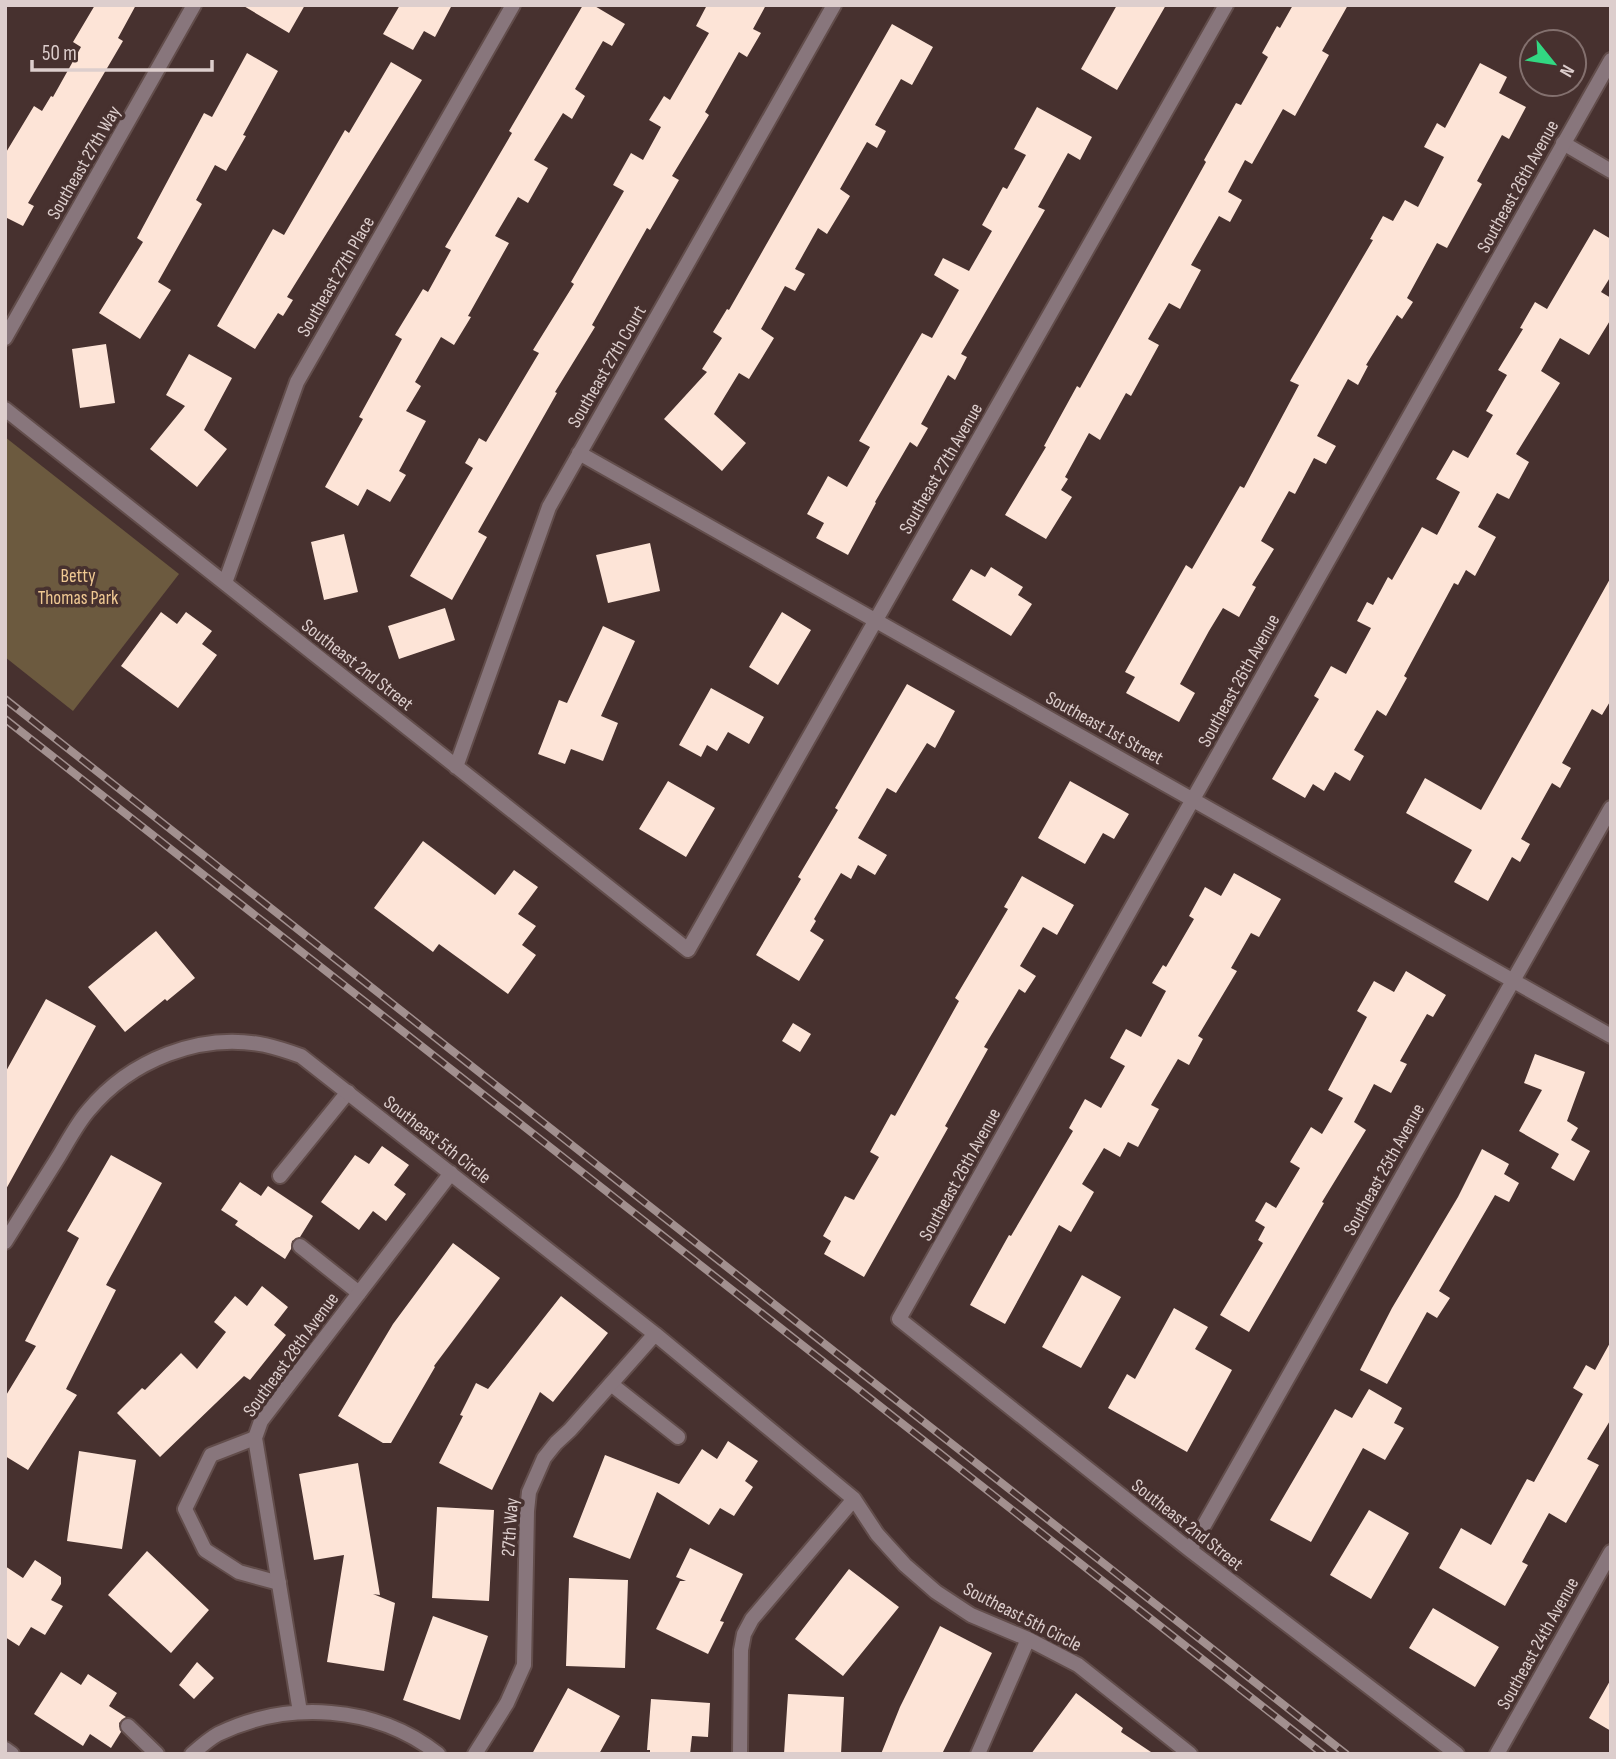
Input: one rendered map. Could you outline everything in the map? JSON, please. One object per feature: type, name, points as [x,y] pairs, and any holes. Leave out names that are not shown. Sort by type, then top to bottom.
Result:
[{"type":"street","name":"Southeast 27th Way","points":[[5,338],[194,5]]},
{"type":"street","name":"Southeast 27th Place","points":[[225,583],[297,382],[513,5]]},
{"type":"street","name":"Southeast 27th Court","points":[[456,766],[549,507],[834,5]]},
{"type":"street","name":"Southeast 27th Avenue","points":[[688,950],[1226,5]]},
{"type":"street","name":"Southeast 26th Avenue","points":[[899,1319],[1611,60]]},
{"type":"street","points":[[1563,143],[1611,171]]},
{"type":"street","name":"Southeast 2nd Street","points":[[5,409],[688,950]]},
{"type":"street","name":"Southeast 1st Street","points":[[579,453],[1611,1036]]},
{"type":"street","name":"Southeast 25th Avenue","points":[[1190,1550],[1611,808]]},
{"type":"street","name":"Southeast 5th Circle","points":[[5,1242],[86,1114],[114,1084],[157,1058],[205,1044],[225,1042],[265,1045],[302,1056],[654,1334],[854,1499],[877,1534],[905,1565],[936,1592],[971,1615],[1028,1639],[1078,1665],[1190,1754]]},
{"type":"street","points":[[281,1176],[348,1092]]},
{"type":"street","name":"Southeast 28th Avenue","points":[[300,1712],[255,1438],[261,1421],[451,1173]]},
{"type":"street","points":[[300,1246],[359,1293]]},
{"type":"street","name":"Southeast 2nd Street","points":[[899,1319],[1190,1550],[1457,1754]]},
{"type":"street","name":"27th Way","points":[[475,1754],[507,1703],[524,1665],[527,1511],[536,1475],[556,1443],[654,1334]]},
{"type":"street","points":[[611,1384],[678,1437]]},
{"type":"street","points":[[255,1438],[211,1455],[185,1509],[205,1550],[239,1572],[279,1583]]},
{"type":"street","points":[[740,1754],[741,1650],[744,1634],[752,1619],[854,1499]]},
{"type":"street","name":"Southeast 24th Avenue","points":[[1497,1754],[1611,1552]]},
{"type":"street","points":[[978,1754],[1028,1639]]},
{"type":"street","points":[[192,1754],[215,1736],[247,1722],[300,1712],[340,1714],[373,1721],[405,1733],[438,1754]]},
{"type":"street","points":[[128,1726],[157,1754]]},
{"type":"street","points":[[5,1749],[12,1754]]},
{"type":"green space","name":"Betty Thomas Park","points":[[5,437],[179,574],[73,711],[5,657]]},
{"type":"building","points":[[95,5],[136,5],[118,38],[123,41],[28,203],[34,206],[23,226],[5,217],[5,154],[34,106],[42,111],[51,96],[53,97],[81,47],[73,42]]},
{"type":"building","points":[[242,5],[305,5],[289,33]]},
{"type":"building","points":[[400,5],[452,5],[435,37],[424,31],[413,50],[383,34]]},
{"type":"building","points":[[583,5],[593,5],[625,24],[612,46],[603,41],[575,89],[585,96],[572,119],[563,113],[534,160],[548,168],[528,203],[518,197],[495,236],[509,243],[468,316],[471,317],[454,345],[441,337],[415,382],[421,386],[406,411],[426,421],[399,471],[406,475],[390,502],[367,489],[358,506],[325,487],[363,419],[359,417],[402,339],[395,335],[423,289],[428,292],[451,250],[445,247]]},
{"type":"building","points":[[707,5],[766,5],[753,29],[761,33],[747,57],[739,52],[705,112],[709,115],[672,176],[679,180],[650,230],[647,228],[592,325],[595,327],[555,392],[557,393],[478,532],[487,537],[452,600],[410,576],[473,468],[465,463],[479,438],[486,442],[539,353],[533,350],[574,284],[571,282],[624,191],[613,185],[631,153],[643,160],[661,127],[649,120],[664,96],[670,100],[709,33],[696,26]]},
{"type":"building","points":[[1117,5],[1166,5],[1117,90],[1081,69]]},
{"type":"building","points":[[1293,5],[1348,5],[1322,51],[1329,55],[1295,116],[1283,109],[1252,164],[1245,160],[1228,192],[1242,200],[1230,222],[1219,216],[1191,265],[1201,270],[1180,309],[1169,303],[1148,339],[1159,345],[1131,396],[1126,393],[1100,440],[1089,433],[1065,477],[1068,479],[1061,490],[1072,497],[1046,539],[1005,515],[1046,447],[1044,446],[1077,386],[1080,388],[1236,103],[1241,105],[1268,57],[1262,53]]},
{"type":"building","points":[[892,24],[933,47],[912,85],[901,79],[875,125],[886,131],[877,148],[867,142],[840,189],[850,196],[827,234],[818,228],[795,269],[805,274],[795,291],[785,286],[761,329],[774,338],[749,379],[739,373],[714,414],[746,443],[722,471],[664,419],[707,372],[702,369],[722,338],[713,332],[727,309],[729,310]]},
{"type":"building","points":[[247,53],[278,71],[226,171],[215,165],[196,200],[202,204],[158,282],[171,290],[140,339],[99,313],[143,242],[137,238],[204,113],[212,117]]},
{"type":"building","points":[[391,62],[422,80],[287,297],[293,300],[283,316],[278,313],[255,349],[217,326],[273,229],[284,235],[345,130],[349,133]]},
{"type":"building","points":[[1480,63],[1507,77],[1499,93],[1526,107],[1509,139],[1502,135],[1477,181],[1482,184],[1447,248],[1437,243],[1407,298],[1413,302],[1402,319],[1397,315],[1366,365],[1368,366],[1358,385],[1348,379],[1317,436],[1336,446],[1326,464],[1314,458],[1295,494],[1289,491],[1261,541],[1274,549],[1252,585],[1256,587],[1239,617],[1223,608],[1209,631],[1180,684],[1195,693],[1179,722],[1126,693],[1135,677],[1125,672],[1186,565],[1192,569],[1240,486],[1244,488],[1299,385],[1290,381],[1373,240],[1370,239],[1383,216],[1393,221],[1405,200],[1418,207],[1444,157],[1424,147],[1437,123],[1445,128]]},
{"type":"building","points":[[1037,107],[1092,137],[1080,160],[1068,153],[1038,207],[1045,210],[961,354],[967,357],[955,380],[948,375],[921,424],[928,428],[917,447],[910,442],[848,555],[816,538],[824,523],[807,514],[828,476],[847,487],[870,447],[859,441],[922,333],[932,338],[959,290],[934,275],[943,258],[969,271],[992,231],[982,225],[1003,187],[1007,189],[1026,155],[1014,149]]},
{"type":"building","points":[[1594,229],[1611,239],[1611,276],[1601,292],[1611,298],[1611,319],[1589,355],[1560,338],[1541,371],[1560,383],[1516,454],[1529,462],[1509,499],[1497,493],[1478,527],[1496,537],[1475,576],[1466,570],[1458,585],[1454,583],[1404,676],[1407,678],[1386,716],[1377,710],[1354,750],[1364,756],[1350,781],[1335,772],[1324,791],[1313,784],[1305,798],[1272,779],[1319,699],[1314,696],[1331,666],[1346,674],[1371,628],[1357,621],[1367,602],[1373,605],[1388,577],[1392,580],[1422,527],[1437,535],[1460,492],[1436,479],[1453,450],[1468,458],[1493,415],[1486,411],[1507,375],[1498,370],[1523,329],[1520,328],[1535,302],[1547,309]]},
{"type":"building","points":[[106,344],[115,403],[80,408],[72,349]]},
{"type":"building","points":[[189,354],[232,378],[204,430],[227,449],[197,487],[150,449],[185,406],[166,395]]},
{"type":"building","points":[[344,534],[358,592],[324,600],[311,542]]},
{"type":"building","points":[[650,543],[660,591],[608,603],[596,555]]},
{"type":"building","points":[[991,567],[1023,587],[1018,595],[1032,604],[1011,636],[952,600],[971,569],[985,577]]},
{"type":"building","points":[[1611,577],[1611,700],[1602,715],[1592,709],[1562,763],[1571,768],[1560,788],[1552,783],[1521,839],[1530,844],[1520,862],[1512,857],[1488,901],[1454,882],[1472,850],[1406,813],[1425,778],[1481,810]]},
{"type":"building","points":[[445,608],[455,640],[399,659],[388,626]]},
{"type":"building","points":[[161,612],[177,624],[186,612],[212,631],[202,644],[217,655],[178,708],[121,666]]},
{"type":"building","points":[[782,612],[811,630],[778,685],[749,667]]},
{"type":"building","points":[[603,626],[635,641],[601,716],[618,723],[603,761],[571,749],[565,764],[538,754],[559,700],[567,703]]},
{"type":"building","points":[[907,684],[955,711],[935,748],[927,743],[896,793],[887,788],[858,838],[887,855],[875,875],[858,865],[851,879],[841,873],[814,919],[816,921],[810,931],[824,940],[799,981],[756,955],[801,879],[798,877],[838,810],[835,808]]},
{"type":"building","points":[[711,688],[764,717],[749,744],[728,732],[717,751],[707,745],[701,757],[679,745]]},
{"type":"building","points":[[668,781],[715,808],[686,857],[639,829]]},
{"type":"building","points":[[1070,781],[1129,814],[1114,839],[1103,833],[1085,864],[1038,838]]},
{"type":"building","points":[[423,841],[495,895],[514,870],[538,887],[518,914],[536,926],[522,945],[536,955],[508,994],[439,944],[433,952],[374,908]]},
{"type":"building","points":[[1234,873],[1281,899],[1259,937],[1251,933],[1231,968],[1237,971],[1198,1036],[1203,1039],[1189,1065],[1178,1059],[1151,1105],[1159,1109],[1138,1147],[1128,1142],[1120,1157],[1104,1148],[1082,1184],[1094,1192],[1071,1232],[1059,1225],[1005,1324],[970,1305],[1073,1131],[1069,1128],[1085,1099],[1101,1108],[1125,1066],[1110,1058],[1126,1029],[1141,1037],[1166,991],[1152,983],[1163,965],[1166,967],[1194,919],[1189,916],[1205,887],[1221,896]]},
{"type":"building","points":[[1022,876],[1074,905],[1057,935],[1043,927],[1020,966],[1036,976],[1025,993],[1019,989],[984,1047],[988,1049],[945,1126],[948,1128],[864,1277],[824,1254],[831,1241],[823,1236],[845,1196],[854,1200],[879,1157],[870,1152],[891,1114],[895,1116],[959,1001],[955,998],[1008,909],[1004,907]]},
{"type":"building","points":[[156,931],[195,978],[125,1032],[88,987]]},
{"type":"building","points":[[1406,971],[1446,995],[1433,1017],[1427,1014],[1400,1061],[1407,1064],[1391,1093],[1374,1084],[1354,1122],[1366,1130],[1249,1332],[1220,1315],[1263,1243],[1258,1240],[1265,1227],[1255,1221],[1266,1202],[1276,1208],[1300,1168],[1290,1162],[1311,1127],[1322,1134],[1343,1098],[1328,1090],[1367,1017],[1357,1011],[1374,981],[1394,992]]},
{"type":"building","points":[[46,999],[96,1026],[5,1191],[5,1073]]},
{"type":"building","points":[[793,1023],[811,1034],[800,1052],[782,1041]]},
{"type":"building","points":[[1535,1054],[1585,1072],[1567,1121],[1578,1128],[1571,1140],[1590,1151],[1574,1181],[1551,1168],[1559,1154],[1519,1131],[1542,1090],[1524,1083]]},
{"type":"building","points":[[382,1146],[409,1165],[394,1185],[406,1194],[386,1221],[373,1211],[359,1230],[321,1202],[355,1155],[369,1164]]},
{"type":"building","points":[[1482,1149],[1509,1164],[1504,1174],[1519,1183],[1509,1202],[1495,1195],[1439,1291],[1450,1298],[1437,1318],[1427,1312],[1387,1384],[1360,1370],[1392,1308],[1458,1197]]},
{"type":"building","points":[[111,1155],[162,1183],[106,1285],[116,1290],[66,1389],[77,1395],[28,1470],[5,1456],[5,1397],[36,1346],[25,1341],[79,1238],[67,1231]]},
{"type":"building","points":[[240,1182],[261,1196],[268,1186],[313,1216],[300,1237],[292,1241],[285,1259],[235,1225],[238,1221],[221,1210]]},
{"type":"building","points":[[453,1243],[500,1278],[434,1366],[391,1443],[383,1443],[338,1416],[393,1324]]},
{"type":"building","points":[[1082,1275],[1121,1297],[1081,1368],[1042,1347]]},
{"type":"building","points":[[262,1286],[288,1307],[274,1325],[286,1335],[250,1380],[244,1376],[160,1457],[117,1413],[142,1388],[145,1390],[181,1353],[197,1369],[226,1332],[214,1322],[235,1296],[247,1306]]},
{"type":"building","points":[[561,1296],[608,1333],[553,1402],[540,1392],[492,1490],[439,1463],[476,1383],[488,1389]]},
{"type":"building","points":[[1174,1308],[1208,1327],[1195,1349],[1232,1370],[1187,1452],[1108,1408],[1127,1374],[1135,1379]]},
{"type":"building","points":[[1611,1341],[1611,1419],[1587,1459],[1599,1465],[1566,1523],[1549,1513],[1522,1562],[1528,1565],[1505,1606],[1439,1568],[1461,1528],[1491,1545],[1527,1479],[1534,1482],[1583,1394],[1573,1388],[1586,1365],[1595,1370]]},
{"type":"building","points":[[1369,1389],[1402,1408],[1394,1423],[1404,1428],[1385,1460],[1363,1448],[1311,1542],[1270,1520],[1335,1409],[1352,1418]]},
{"type":"building","points":[[728,1441],[758,1461],[745,1481],[753,1487],[734,1516],[720,1508],[709,1525],[657,1492],[630,1559],[573,1537],[605,1455],[679,1484],[702,1449],[717,1459]]},
{"type":"building","points":[[79,1451],[136,1460],[122,1549],[67,1541]]},
{"type":"building","points":[[358,1463],[380,1595],[373,1594],[395,1603],[384,1671],[327,1662],[344,1555],[314,1560],[299,1474]]},
{"type":"building","points":[[437,1507],[494,1510],[489,1601],[432,1598]]},
{"type":"building","points":[[1369,1510],[1409,1533],[1371,1599],[1330,1575]]},
{"type":"building","points":[[690,1548],[743,1574],[720,1621],[724,1622],[708,1654],[656,1629],[680,1581],[686,1581],[676,1577]]},
{"type":"building","points":[[147,1551],[209,1610],[171,1653],[108,1595]]},
{"type":"building","points":[[35,1560],[61,1577],[61,1584],[51,1600],[63,1606],[45,1635],[31,1627],[19,1646],[5,1637],[5,1566],[23,1578]]},
{"type":"building","points":[[849,1569],[899,1607],[843,1676],[795,1639]]},
{"type":"building","points":[[569,1578],[628,1580],[625,1668],[566,1666]]},
{"type":"building","points":[[1433,1608],[1499,1647],[1475,1687],[1409,1648]]},
{"type":"building","points":[[433,1616],[488,1636],[460,1720],[403,1700]]},
{"type":"building","points":[[940,1626],[992,1653],[942,1754],[881,1754],[900,1707]]},
{"type":"building","points":[[197,1662],[214,1678],[194,1699],[179,1685]]},
{"type":"building","points":[[61,1672],[81,1685],[88,1674],[117,1693],[109,1706],[126,1717],[119,1723],[121,1732],[111,1748],[90,1734],[83,1746],[34,1714]]},
{"type":"building","points":[[1611,1679],[1611,1731],[1589,1718]]},
{"type":"building","points":[[568,1688],[620,1716],[599,1754],[532,1754]]},
{"type":"building","points":[[1076,1693],[1123,1728],[1121,1732],[1154,1754],[1031,1754]]},
{"type":"building","points":[[788,1694],[844,1697],[841,1754],[784,1754]]},
{"type":"building","points":[[651,1699],[710,1703],[708,1737],[692,1736],[690,1754],[650,1754],[650,1750],[647,1750]]},
{"type":"railway","points":[[5,699],[1346,1754]]},
{"type":"railway","points":[[5,719],[1323,1754]]}]
